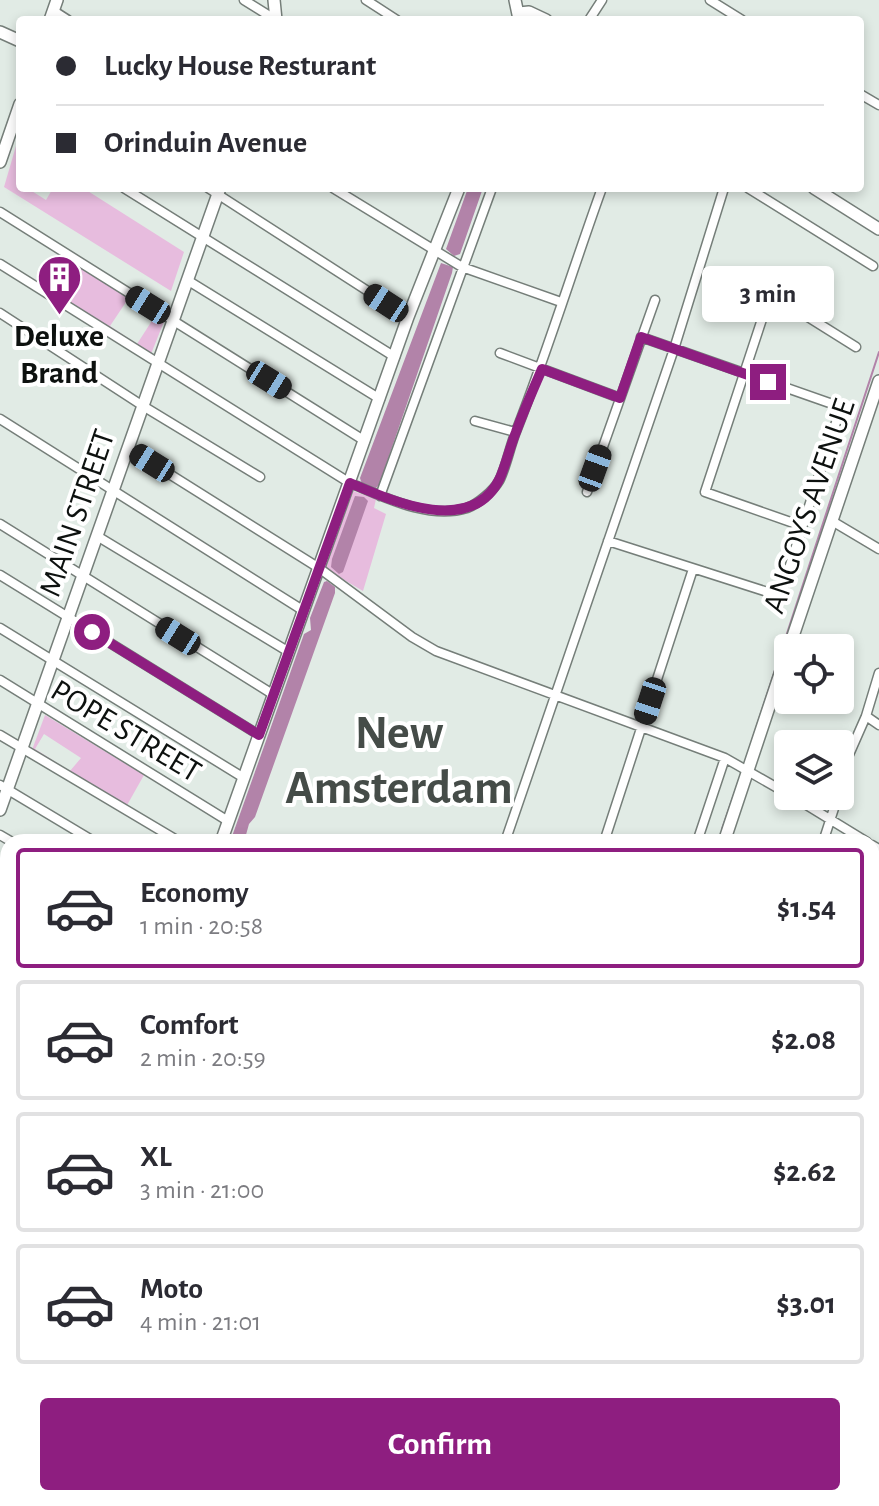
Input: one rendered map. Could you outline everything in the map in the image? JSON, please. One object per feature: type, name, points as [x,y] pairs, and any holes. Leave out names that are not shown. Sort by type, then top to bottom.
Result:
[{"type":"street","points":[[244,0],[270,16]]},
{"type":"street","points":[[366,0],[391,16]]},
{"type":"street","points":[[515,0],[519,16],[529,12],[538,16]]},
{"type":"street","points":[[711,0],[736,16]]},
{"type":"street","points":[[0,162],[16,125]]},
{"type":"street","points":[[130,192],[395,357]]},
{"type":"street","name":"MAIN STREET","points":[[0,810],[4,787],[22,749],[83,577],[202,238],[214,192]]},
{"type":"street","points":[[218,192],[408,317]]},
{"type":"street","points":[[340,192],[462,267],[561,302]]},
{"type":"street","points":[[224,834],[408,317],[457,192]]},
{"type":"street","points":[[380,496],[490,192]]},
{"type":"street","points":[[0,264],[350,483],[415,507],[445,511],[468,508],[499,480],[515,432],[542,369],[561,302],[601,192]]},
{"type":"street","points":[[508,834],[674,349],[723,192]]},
{"type":"street","points":[[754,192],[873,266]]},
{"type":"street","points":[[820,192],[879,229]]},
{"type":"street","points":[[0,212],[365,441]]},
{"type":"street","points":[[187,280],[380,399]]},
{"type":"street","points":[[802,526],[705,492],[768,301],[773,295],[856,347]]},
{"type":"street","points":[[587,492],[655,300]]},
{"type":"street","points":[[0,313],[260,477]]},
{"type":"street","points":[[608,541],[780,596],[841,407],[641,337]]},
{"type":"street","points":[[500,353],[620,398]]},
{"type":"street","name":"ANGOYS AVENUE","points":[[793,634],[876,399],[879,381]]},
{"type":"street","points":[[0,419],[304,611]]},
{"type":"street","points":[[475,421],[515,432]]},
{"type":"street","points":[[128,448],[319,568],[412,637],[436,651],[725,758],[774,786]]},
{"type":"street","points":[[832,521],[879,549]]},
{"type":"street","points":[[0,524],[274,695]]},
{"type":"street","points":[[97,536],[289,652]]},
{"type":"street","points":[[607,834],[693,569]]},
{"type":"street","points":[[0,575],[259,735]]},
{"type":"street","points":[[0,628],[244,778]]},
{"type":"street","points":[[854,743],[879,673]]},
{"type":"street","name":"POPE STREET","points":[[0,680],[228,821]]},
{"type":"street","name":"ANGOYS AVENUE","points":[[726,834],[742,767],[774,685]]},
{"type":"street","points":[[866,716],[879,725]]},
{"type":"street","points":[[0,735],[166,834]]},
{"type":"street","points":[[700,834],[725,758]]},
{"type":"street","points":[[4,787],[82,834]]},
{"type":"street","points":[[816,810],[855,834]]},
{"type":"street","points":[[826,834],[834,810]]},
{"type":"shaded area","points":[[16,146],[16,192],[33,192],[46,200],[51,192],[89,192],[184,252],[171,291],[4,187]]},
{"type":"shaded area","points":[[467,192],[482,192],[460,254],[454,256],[446,249]]},
{"type":"shaded area","points":[[441,263],[453,267],[452,273],[379,485],[376,488],[368,487],[360,478]]},
{"type":"shaded area","points":[[81,267],[165,319],[151,354],[62,297]],"holes":[[[128,299],[155,316],[137,344],[110,326]]]},
{"type":"shaded area","points":[[353,491],[376,499],[374,508],[386,514],[363,591],[324,568]]},
{"type":"shaded area","points":[[355,496],[368,501],[343,572],[339,574],[331,567],[332,559]]},
{"type":"shaded area","points":[[324,582],[335,587],[335,593],[255,817],[246,834],[233,834],[304,634],[311,630],[310,618]]},
{"type":"shaded area","points":[[45,715],[144,775],[126,807],[32,750]],"holes":[[[44,734],[81,758],[70,771],[35,749]]]},
{"type":"waterway","points":[[744,765],[879,352]]},
{"type":"waterway","points":[[722,829],[742,771]]},
{"type":"place","name":"Deluxe Brand","points":[[59,316]]},
{"type":"district","name":"New Amsterdam","points":[[399,762]]},
{"type":"route","points":[[92,632],[259,735],[350,483],[415,507],[445,511],[468,508],[499,480],[515,432],[542,369],[620,398],[641,337],[768,382]]}]
